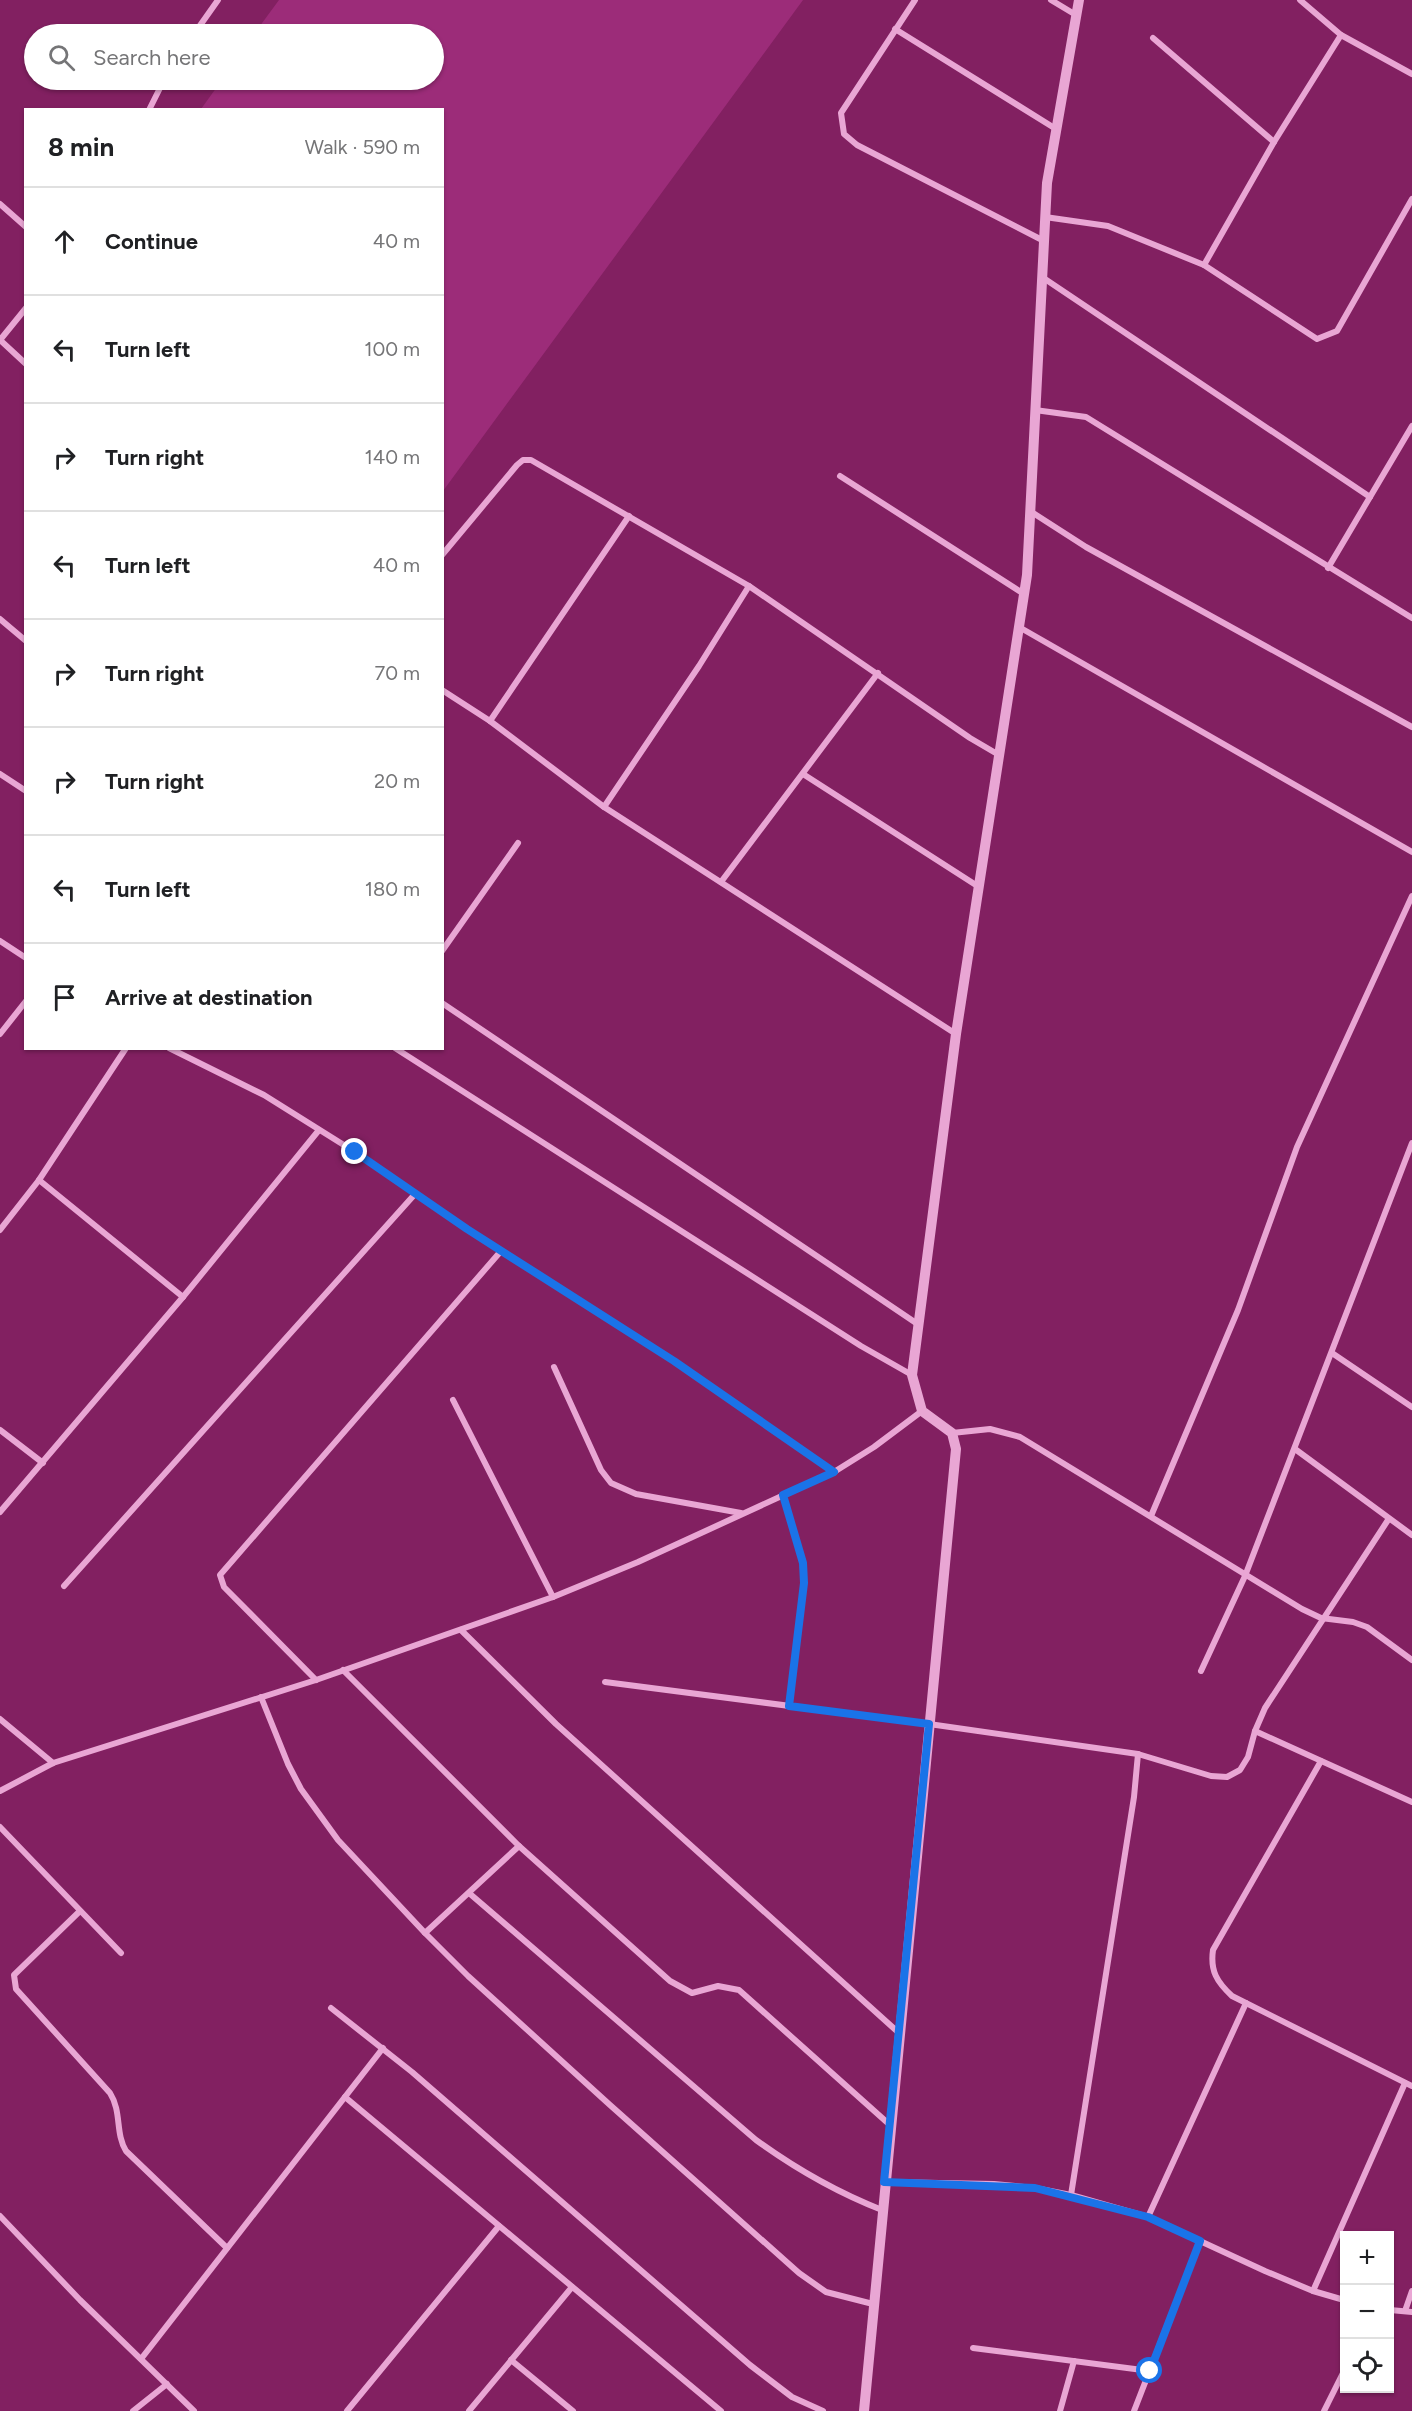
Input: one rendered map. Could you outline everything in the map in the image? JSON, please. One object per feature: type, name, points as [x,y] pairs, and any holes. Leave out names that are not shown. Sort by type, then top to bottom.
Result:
[{"type":"street","points":[[201,24],[219,0]]},
{"type":"street","points":[[915,0],[841,113],[844,134],[857,145],[1044,241]]},
{"type":"street","points":[[1051,0],[1077,15]]},
{"type":"street","points":[[864,2411],[884,2182],[956,1449],[952,1433],[922,1411],[912,1376],[956,1034],[1024,594],[1047,183],[1079,0]]},
{"type":"street","points":[[1300,0],[1341,35],[1412,74]]},
{"type":"street","points":[[895,29],[1056,129]]},
{"type":"street","points":[[1204,265],[1274,142],[1341,35]]},
{"type":"street","points":[[1153,38],[1274,142]]},
{"type":"street","points":[[151,108],[159,90]]},
{"type":"street","points":[[1045,218],[1108,226],[1204,265],[1317,339],[1328,337],[1337,331],[1412,199]]},
{"type":"street","points":[[0,204],[24,225]]},
{"type":"street","points":[[1042,277],[1370,496]]},
{"type":"street","points":[[24,310],[0,340],[24,362]]},
{"type":"street","points":[[1035,411],[1086,417],[1412,618]]},
{"type":"street","points":[[1328,568],[1412,426]]},
{"type":"street","points":[[444,553],[517,465],[527,459],[538,463],[749,586],[970,738],[999,755]]},
{"type":"street","points":[[840,476],[1024,594]]},
{"type":"street","points":[[1030,511],[1086,547],[1412,727]]},
{"type":"street","points":[[490,721],[629,516]]},
{"type":"street","points":[[604,807],[693,675],[749,586]]},
{"type":"street","points":[[0,619],[24,639]]},
{"type":"street","points":[[1018,627],[1412,852]]},
{"type":"street","points":[[721,882],[878,673]]},
{"type":"street","points":[[444,691],[490,721],[604,807],[956,1034]]},
{"type":"street","points":[[0,774],[24,790]]},
{"type":"street","points":[[802,774],[979,887]]},
{"type":"street","points":[[444,948],[518,843]]},
{"type":"street","points":[[1151,1516],[1238,1310],[1297,1147],[1412,896]]},
{"type":"street","points":[[444,937],[450,941]]},
{"type":"street","points":[[0,941],[24,957]]},
{"type":"street","points":[[0,1034],[24,1004]]},
{"type":"street","points":[[444,1004],[919,1325]]},
{"type":"street","points":[[0,1230],[39,1180],[125,1050]]},
{"type":"street","points":[[173,1050],[264,1095],[319,1130],[501,1251],[674,1361],[834,1472]]},
{"type":"street","points":[[398,1050],[861,1346],[912,1376]]},
{"type":"street","points":[[0,1512],[183,1297],[319,1130]]},
{"type":"street","points":[[1201,1671],[1245,1576],[1412,1143]]},
{"type":"street","points":[[39,1180],[183,1297]]},
{"type":"street","points":[[64,1586],[415,1194]]},
{"type":"street","points":[[316,1680],[224,1587],[220,1575],[501,1251]]},
{"type":"street","points":[[1332,1353],[1412,1407]]},
{"type":"street","points":[[554,1367],[601,1470],[611,1483],[636,1494],[741,1513]]},
{"type":"street","points":[[453,1400],[553,1597]]},
{"type":"street","points":[[0,1791],[52,1763],[343,1671],[553,1597],[638,1562],[834,1472],[874,1447],[922,1411]]},
{"type":"street","points":[[952,1433],[990,1429],[1020,1437],[1245,1576],[1322,1618],[1353,1622],[1367,1628],[1412,1660]]},
{"type":"street","points":[[0,1430],[43,1463]]},
{"type":"street","points":[[1295,1449],[1388,1520],[1412,1535]]},
{"type":"street","points":[[783,1495],[803,1563],[804,1583],[789,1706]]},
{"type":"street","points":[[605,1682],[1138,1754],[1211,1776],[1227,1777],[1240,1770],[1248,1756],[1265,1708],[1388,1520]]},
{"type":"street","points":[[461,1630],[556,1724],[899,2034]]},
{"type":"street","points":[[343,1671],[519,1846],[670,1981],[692,1993],[718,1986],[739,1990],[890,2125]]},
{"type":"street","points":[[261,1696],[288,1764],[301,1789],[338,1840],[468,1976],[799,2273],[826,2292],[873,2304]]},
{"type":"street","points":[[0,1719],[52,1763]]},
{"type":"street","points":[[1255,1731],[1412,1802]]},
{"type":"street","points":[[1071,2195],[1134,1797],[1138,1754]]},
{"type":"street","points":[[1321,1761],[1213,1950],[1211,1962],[1216,1981],[1232,1996],[1412,2086]]},
{"type":"street","points":[[0,1827],[121,1953]]},
{"type":"street","points":[[425,1933],[519,1846]]},
{"type":"street","points":[[469,1893],[756,2140],[797,2169],[843,2195],[882,2210]]},
{"type":"street","points":[[80,1911],[14,1975],[16,1989],[111,2093],[117,2104],[120,2141],[126,2151],[227,2247]]},
{"type":"street","points":[[1148,2217],[1246,2003]]},
{"type":"street","points":[[331,2008],[383,2048],[750,2365],[792,2397],[823,2411]]},
{"type":"street","points":[[141,2358],[383,2048]]},
{"type":"street","points":[[1313,2291],[1405,2083]]},
{"type":"street","points":[[345,2097],[721,2411]]},
{"type":"street","points":[[884,2182],[994,2184],[1035,2188],[1071,2195],[1148,2217],[1313,2291],[1340,2299]]},
{"type":"street","points":[[0,2216],[80,2300],[194,2411]]},
{"type":"street","points":[[347,2411],[499,2226]]},
{"type":"street","points":[[1134,2411],[1200,2241]]},
{"type":"street","points":[[469,2411],[572,2287]]},
{"type":"street","points":[[1408,2312],[1412,2291]]},
{"type":"street","points":[[973,2348],[1150,2371]]},
{"type":"street","points":[[511,2360],[573,2411]]},
{"type":"street","points":[[1059,2411],[1074,2361]]},
{"type":"street","points":[[1324,2411],[1340,2379]]},
{"type":"street","points":[[133,2411],[167,2384]]},
{"type":"shaded area","points":[[279,0],[803,0],[444,490],[444,108],[202,108],[215,90],[444,90],[444,24],[261,24]]},
{"type":"route","points":[[355,1152],[467,1229],[674,1361],[834,1472],[783,1495],[798,1541],[803,1563],[804,1583],[789,1706],[929,1724],[884,2182],[994,2184],[1035,2188],[1071,2195],[1148,2217],[1200,2241],[1150,2371]]}]
